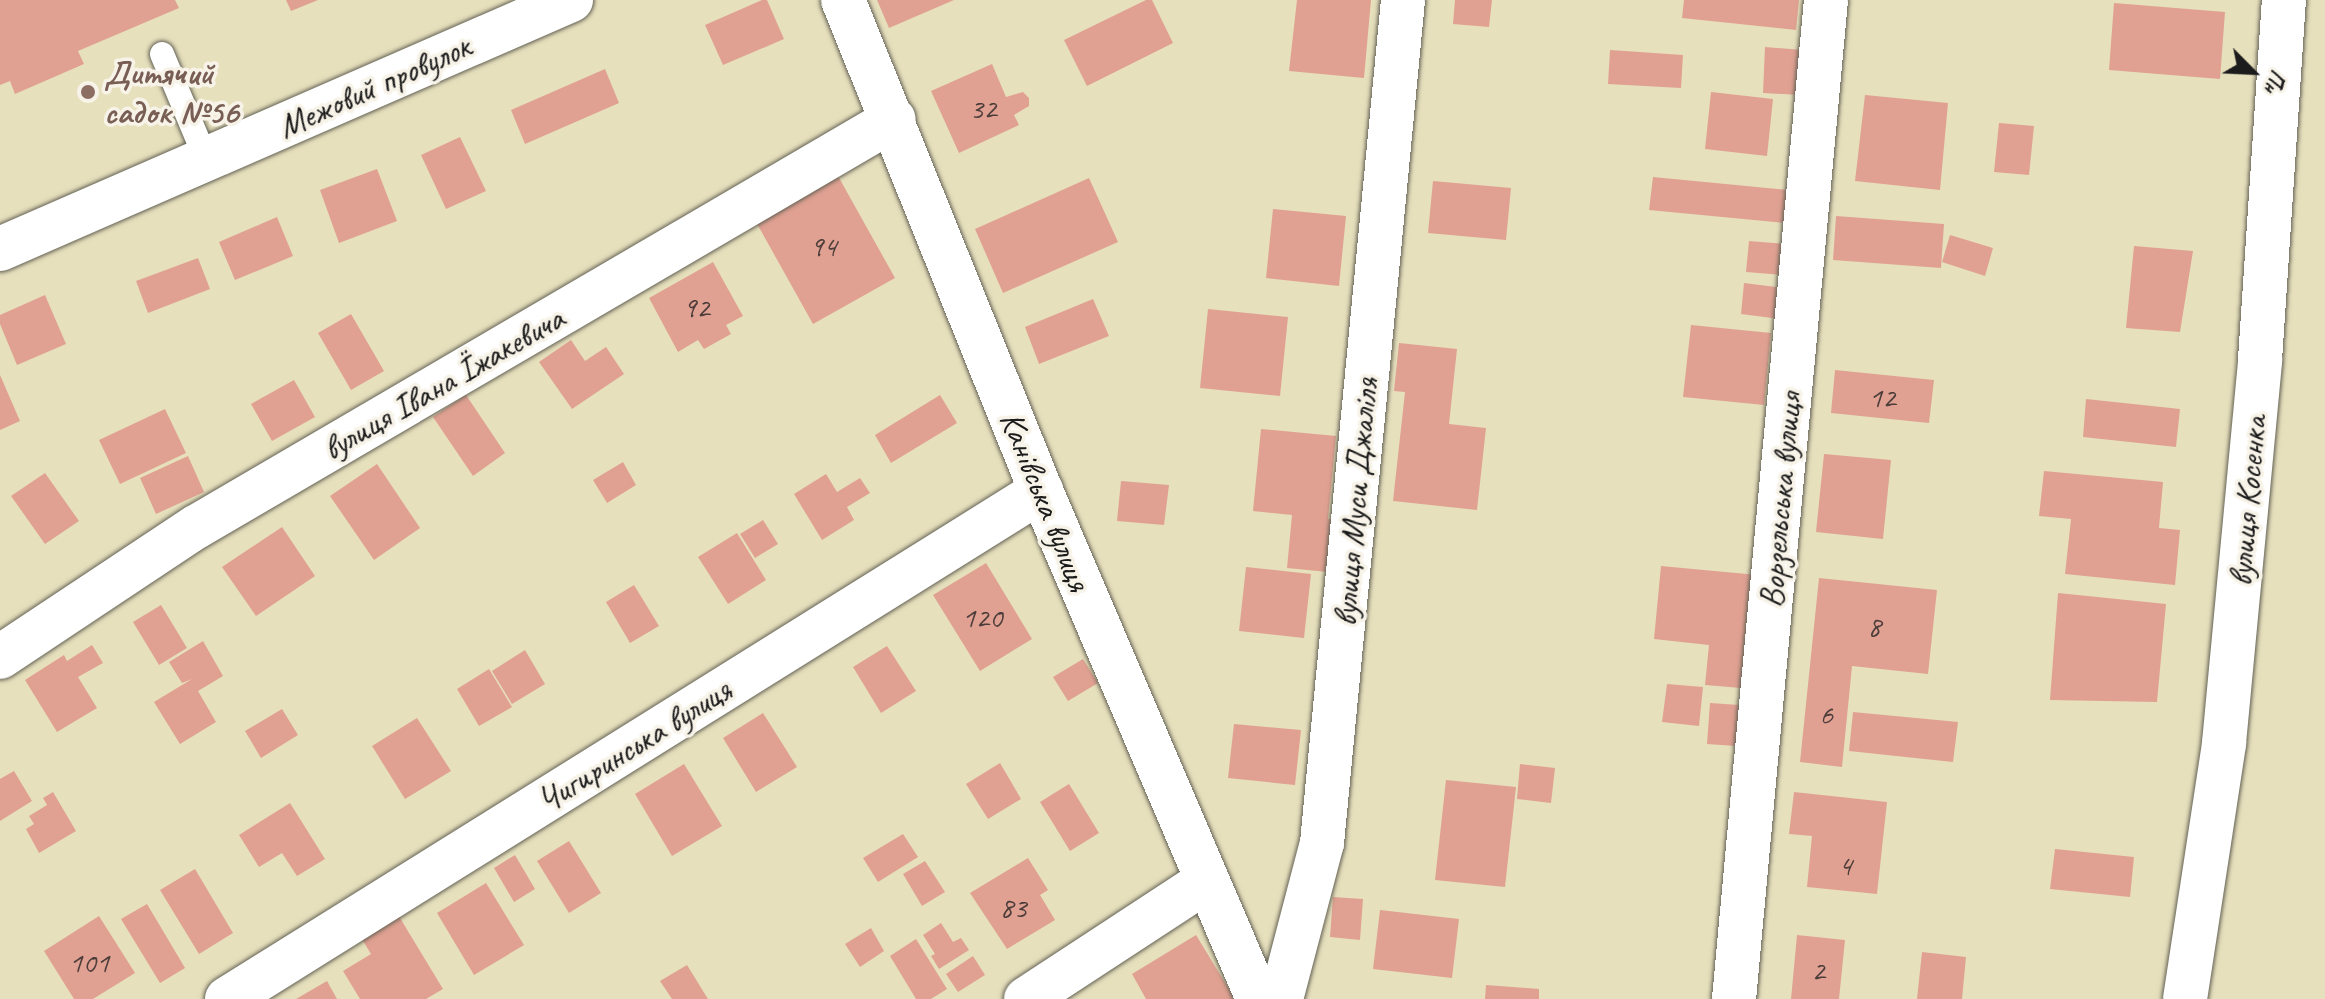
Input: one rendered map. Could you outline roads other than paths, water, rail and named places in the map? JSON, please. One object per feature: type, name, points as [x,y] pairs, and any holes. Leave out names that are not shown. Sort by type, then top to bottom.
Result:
[{"type":"street","name":"Межовий провулок","points":[[0,249],[571,0]]},
{"type":"street","name":"Канівська вулиця","points":[[843,0],[894,119],[1041,491],[1205,882],[1258,999]]},
{"type":"street","name":"вулиця Муси Джаліля","points":[[1281,999],[1322,843],[1403,0]]},
{"type":"street","name":"Ворзельська вулиця","points":[[1734,999],[1826,0]]},
{"type":"street","name":"вулиця Косенка","points":[[2185,999],[2224,743],[2260,360],[2284,0]]},
{"type":"street","name":"вулиця Івана Їжакевича","points":[[0,657],[196,527],[894,119]]},
{"type":"street","name":"Чигиринська вулиця","points":[[227,999],[1041,491]]},
{"type":"street","points":[[1026,999],[1205,882]]},
{"type":"lane","points":[[162,54],[206,159]]},
{"type":"place","name":"Дитячий садок №56","points":[[88,92]]}]
